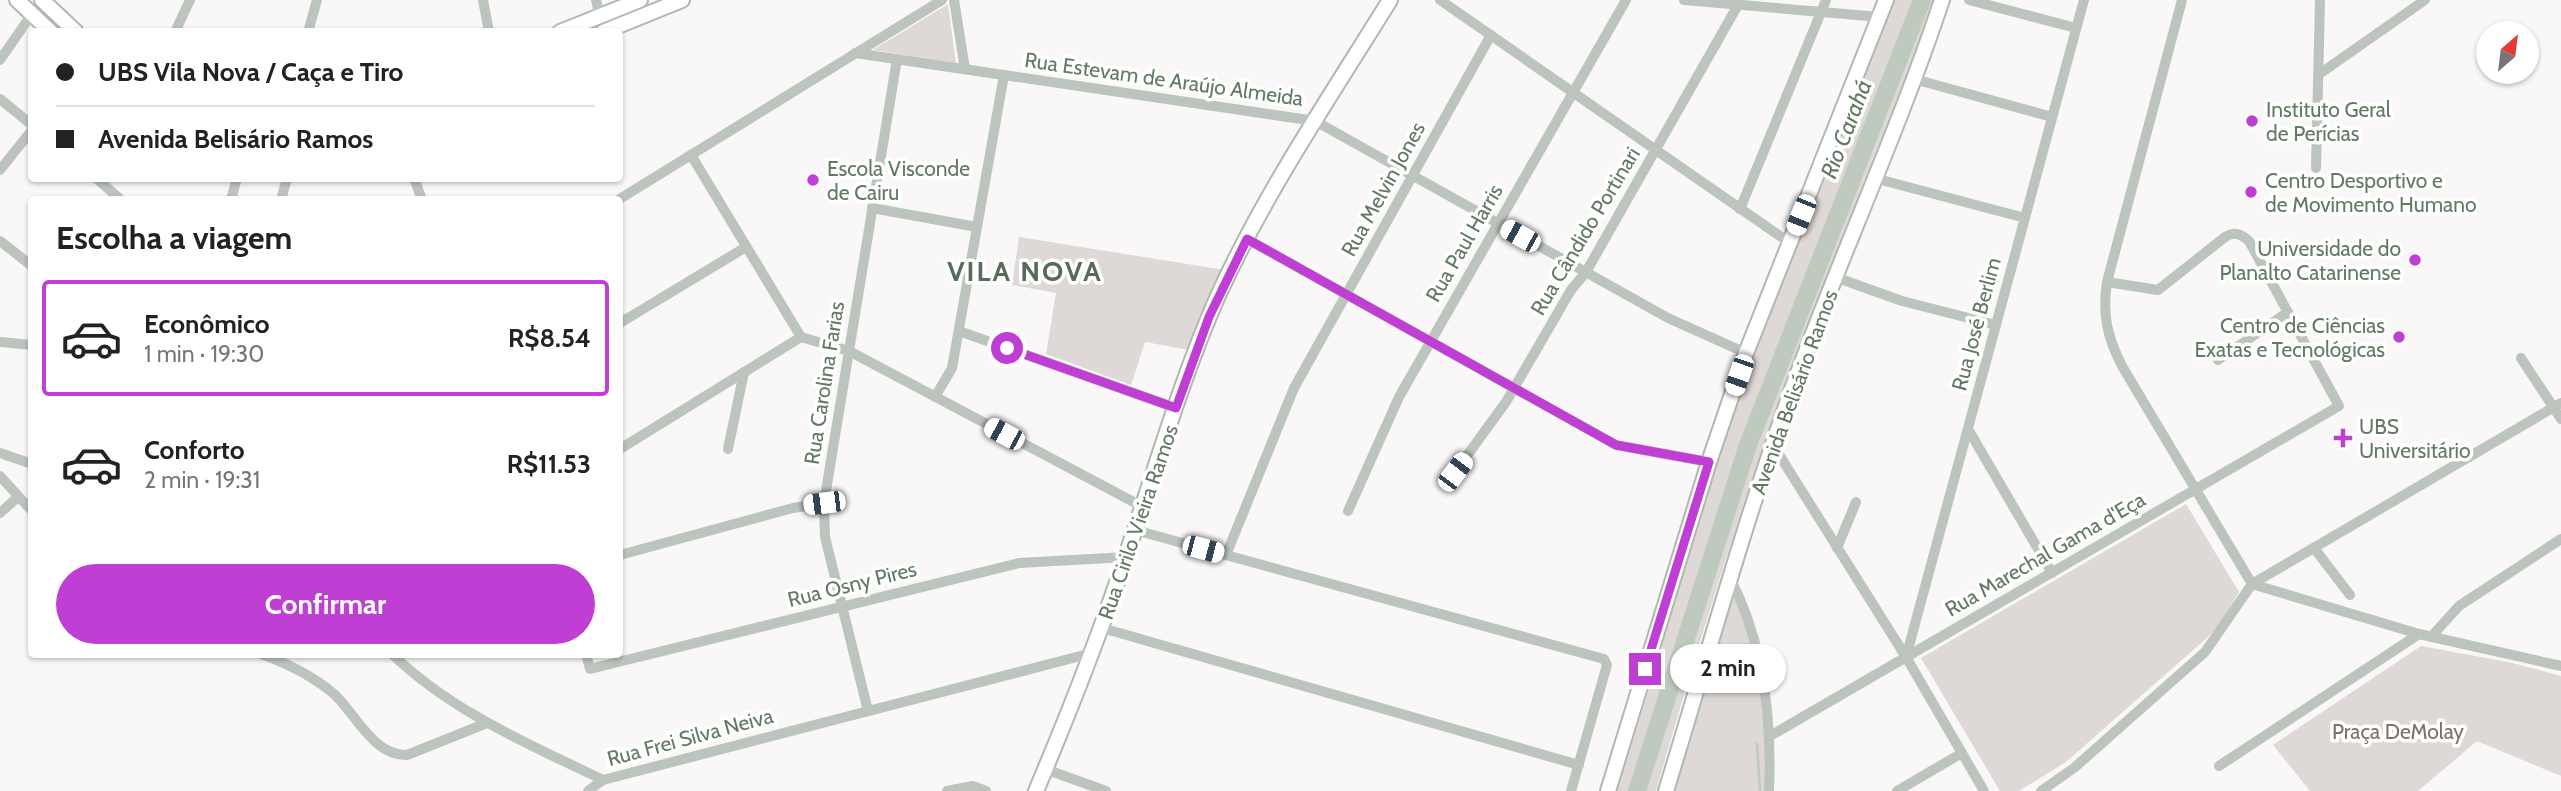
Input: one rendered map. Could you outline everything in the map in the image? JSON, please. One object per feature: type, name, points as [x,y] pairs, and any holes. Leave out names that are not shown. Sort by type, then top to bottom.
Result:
[{"type":"main road","points":[[18,0],[47,28]]},
{"type":"main road","points":[[42,0],[72,28]]},
{"type":"main road","points":[[570,28],[640,0]]},
{"type":"main road","points":[[613,28],[682,0]]},
{"type":"main road","name":"Rua Cirilo Vieira Ramos","points":[[1036,791],[1092,653],[1209,317],[1247,239],[1315,121],[1390,0]]},
{"type":"main road","points":[[1608,791],[1709,462],[1746,353],[1886,0]]},
{"type":"main road","name":"Avenida Belisário Ramos","points":[[1666,791],[1773,445],[1942,0]]},
{"type":"street","points":[[178,28],[190,0]]},
{"type":"street","points":[[309,28],[317,0]]},
{"type":"street","points":[[483,0],[488,28]]},
{"type":"street","points":[[596,0],[600,16]]},
{"type":"street","points":[[623,197],[942,0]]},
{"type":"street","points":[[954,0],[965,69]]},
{"type":"street","points":[[1440,0],[1790,243]]},
{"type":"street","name":"Rua Paul Harris","points":[[1348,511],[1399,397],[1626,0]]},
{"type":"street","points":[[1684,0],[1880,17]]},
{"type":"street","points":[[1741,209],[1826,0]]},
{"type":"street","points":[[1969,0],[2076,28]]},
{"type":"street","name":"Rua José Berlim","points":[[1906,657],[2084,0]]},
{"type":"street","points":[[2182,0],[2107,282],[2104,315],[2113,348],[2252,584],[2419,634],[2561,666]]},
{"type":"street","points":[[2316,167],[2320,0]]},
{"type":"street","points":[[2318,75],[2426,0]]},
{"type":"street","name":"Rua Cândido Portinari","points":[[1455,472],[1497,416],[1571,290],[1586,272],[1738,5]]},
{"type":"street","points":[[0,60],[32,14]]},
{"type":"street","name":"Rua Melvin Jones","points":[[1226,555],[1288,399],[1491,35]]},
{"type":"street","name":"Rua Estevam de Araújo Almeida","points":[[855,53],[1315,121],[1668,318],[1746,353]]},
{"type":"street","name":"Rua Carolina Farias","points":[[868,711],[825,537],[824,503],[897,59]]},
{"type":"street","points":[[935,397],[953,368],[1004,75]]},
{"type":"street","points":[[1914,79],[2052,117]]},
{"type":"street","points":[[0,99],[28,124]]},
{"type":"street","points":[[0,170],[28,133]]},
{"type":"street","points":[[691,155],[801,337],[849,351],[1143,507]]},
{"type":"street","points":[[1874,178],[2025,218]]},
{"type":"street","points":[[101,182],[116,196]]},
{"type":"street","points":[[873,208],[977,227]]},
{"type":"street","points":[[2107,282],[2158,290],[2224,237],[2237,233],[2249,241],[2288,312],[2218,360]]},
{"type":"street","points":[[1247,239],[1616,445],[1709,462]]},
{"type":"street","points":[[0,242],[28,263]]},
{"type":"street","points":[[623,321],[746,247]]},
{"type":"street","points":[[1835,277],[1902,301],[1996,326]]},
{"type":"street","name":"Rua Marechal Gama d'Eça","points":[[1770,736],[2339,406],[2288,312]]},
{"type":"street","points":[[959,331],[1176,408]]},
{"type":"street","points":[[623,447],[801,337]]},
{"type":"street","points":[[0,342],[28,345]]},
{"type":"street","points":[[2521,358],[2556,405],[2561,419]]},
{"type":"street","points":[[728,449],[744,372]]},
{"type":"street","points":[[2041,791],[2074,768],[2205,652],[2252,584],[2556,405]]},
{"type":"street","points":[[1968,429],[2052,573]]},
{"type":"street","points":[[1773,445],[1906,657],[1984,791]]},
{"type":"street","points":[[0,453],[28,463]]},
{"type":"street","points":[[0,476],[28,507]]},
{"type":"street","points":[[0,513],[18,498]]},
{"type":"street","points":[[1837,548],[1856,502]]},
{"type":"street","points":[[623,554],[793,508],[824,503]]},
{"type":"street","points":[[1135,530],[1606,660],[1571,791]]},
{"type":"street","points":[[2431,637],[2459,606],[2561,539]]},
{"type":"street","points":[[2314,548],[2350,595]]},
{"type":"street","name":"Rua Osny Pires","points":[[587,658],[590,669],[1019,563],[1126,557]]},
{"type":"street","points":[[1730,578],[1743,604],[1765,688],[1770,736],[1769,791]]},
{"type":"street","points":[[1101,628],[1579,765]]},
{"type":"street","points":[[2219,766],[2419,634]]},
{"type":"street","name":"Rua Frei Silva Neiva","points":[[398,658],[438,693],[487,723],[603,780],[1092,653]]},
{"type":"street","points":[[271,658],[291,666],[321,684],[350,712],[375,742],[396,756],[407,755],[487,723]]},
{"type":"street","points":[[1897,791],[1962,753]]},
{"type":"street","points":[[1045,769],[1106,791]]},
{"type":"street","points":[[588,791],[603,780]]},
{"type":"street","points":[[947,791],[973,786],[986,791]]},
{"type":"green space","points":[[1893,0],[1937,0],[1769,431],[1718,584],[1656,791],[1617,791],[1655,670],[1711,472],[1769,310],[1826,176]]},
{"type":"green space","points":[[948,4],[956,63],[873,50]]},
{"type":"green space","points":[[1019,237],[1225,270],[1189,350],[1145,342],[1131,385],[1046,354],[1056,293],[1012,285]]},
{"type":"green space","points":[[2186,504],[2239,592],[2217,629],[2066,762],[2019,791],[2000,791],[1921,658]]},
{"type":"green space","points":[[1730,578],[1765,688],[1769,791],[1666,791]]},
{"type":"green space","name":"Praça DeMolay","points":[[2421,646],[2513,663],[2561,676],[2561,776],[2477,741],[2418,791],[2310,791],[2273,745]]},
{"type":"waterway","name":"Rio Carahá","points":[[1637,791],[1748,445],[1922,0]]},
{"type":"waterway","points":[[1757,744],[1760,791]]},
{"type":"place","name":"Instituto Geral de Perícias","points":[[2252,121]]},
{"type":"place","name":"Escola Visconde de Cairu","points":[[813,180]]},
{"type":"place","name":"Centro Desportivo e de Movimento Humano","points":[[2251,192]]},
{"type":"place","name":"Universidade do Planalto Catarinense","points":[[2415,260]]},
{"type":"place","name":"Centro de Ciências Exatas e Tecnológicas","points":[[2399,337]]},
{"type":"place","name":"UBS Universitário","points":[[2343,438]]},
{"type":"district","name":"VILA NOVA","points":[[1025,271]]},
{"type":"route","points":[[1007,348],[1176,408],[1209,317],[1247,239],[1616,445],[1709,462],[1645,669]]}]
